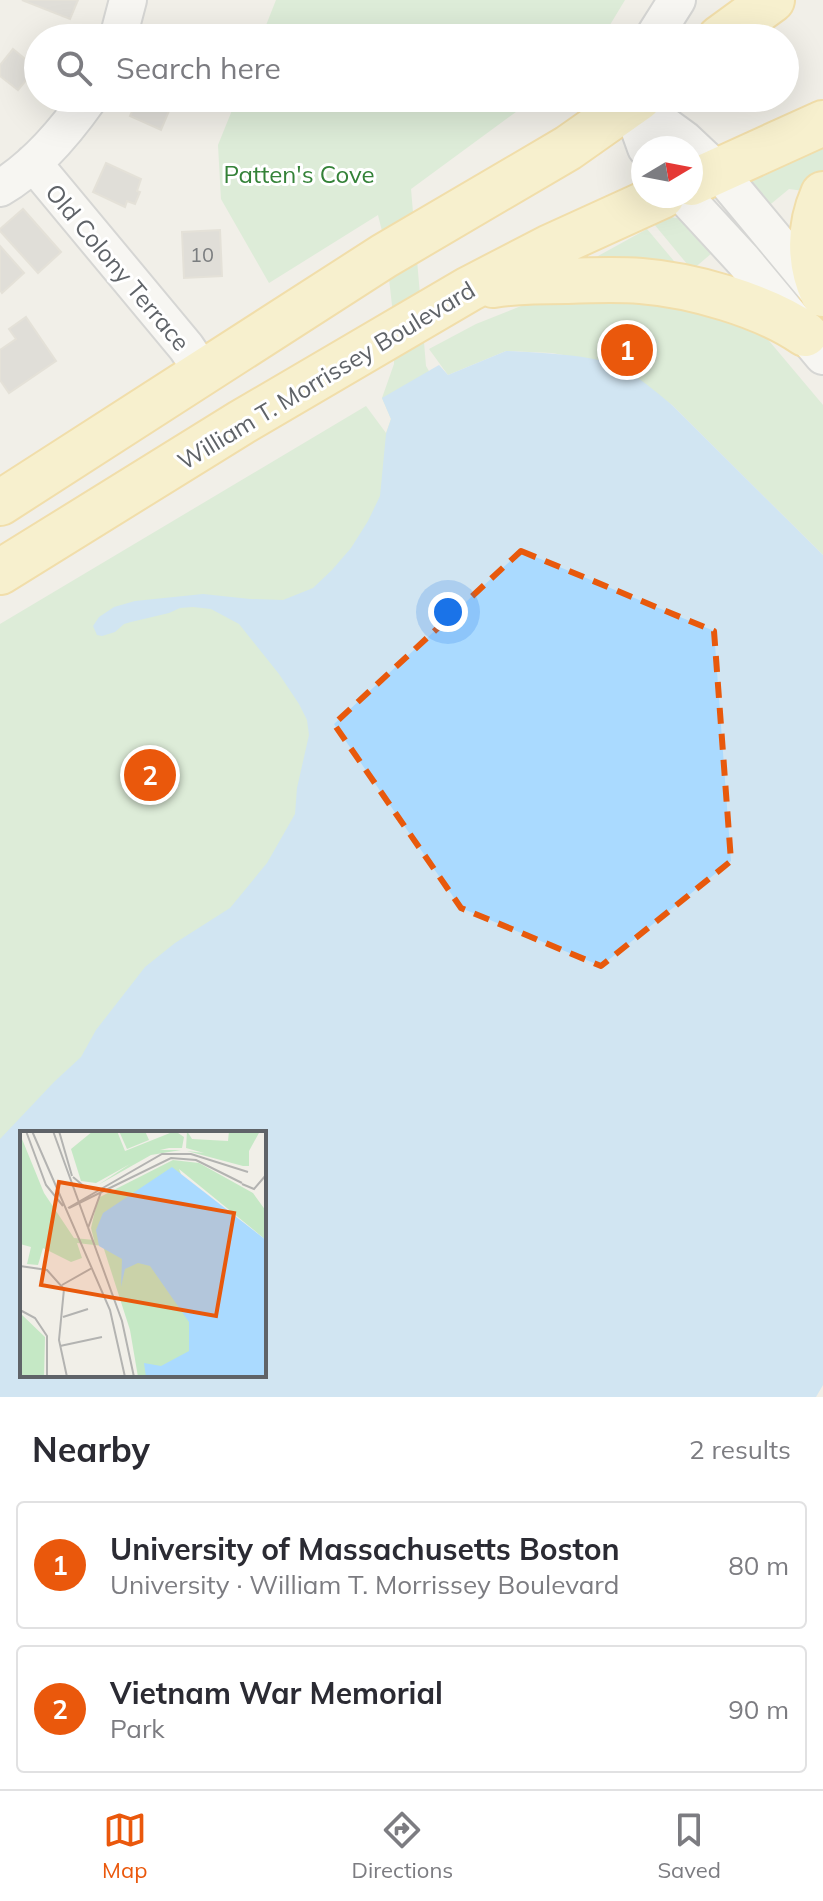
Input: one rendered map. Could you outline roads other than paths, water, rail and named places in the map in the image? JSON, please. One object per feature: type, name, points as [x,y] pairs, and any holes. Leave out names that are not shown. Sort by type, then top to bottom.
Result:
[{"type":"main road","points":[[739,24],[772,0]]},
{"type":"main road","points":[[0,503],[384,256],[568,148],[617,112]]},
{"type":"main road","points":[[703,181],[823,123]]},
{"type":"main road","points":[[469,289],[534,281],[654,282],[741,304],[784,321],[818,321],[812,246],[814,221],[823,194]]},
{"type":"main road","name":"William T. Morrissey Boulevard","points":[[0,572],[242,422],[469,289],[636,208]]},
{"type":"street","points":[[122,24],[128,0]]},
{"type":"street","points":[[662,24],[677,0]]},
{"type":"street","points":[[0,188],[33,163],[78,112]]},
{"type":"street","points":[[636,112],[641,136]]},
{"type":"street","points":[[651,112],[668,126],[673,136]]},
{"type":"street","name":"Old Colony Terrace","points":[[33,163],[203,372]]},
{"type":"street","points":[[703,192],[737,253],[818,321]]},
{"type":"water","points":[[506,351],[580,357],[620,367],[672,405],[823,555],[823,1385],[816,1397],[0,1397],[0,1139],[81,1057],[96,1030],[145,967],[175,943],[230,908],[267,863],[295,814],[297,788],[309,735],[307,720],[279,674],[239,624],[211,609],[180,608],[124,624],[115,632],[102,636],[97,635],[93,626],[99,617],[114,607],[135,601],[203,594],[283,600],[313,588],[351,548],[380,496],[386,434],[391,419],[382,398],[439,365],[448,375]]},
{"type":"place","name":"University of Massachusetts Boston","points":[[627,350]]},
{"type":"place","name":"Vietnam War Memorial","points":[[150,775]]},
{"type":"park label","name":"Patten's Cove","points":[[299,174]]}]
